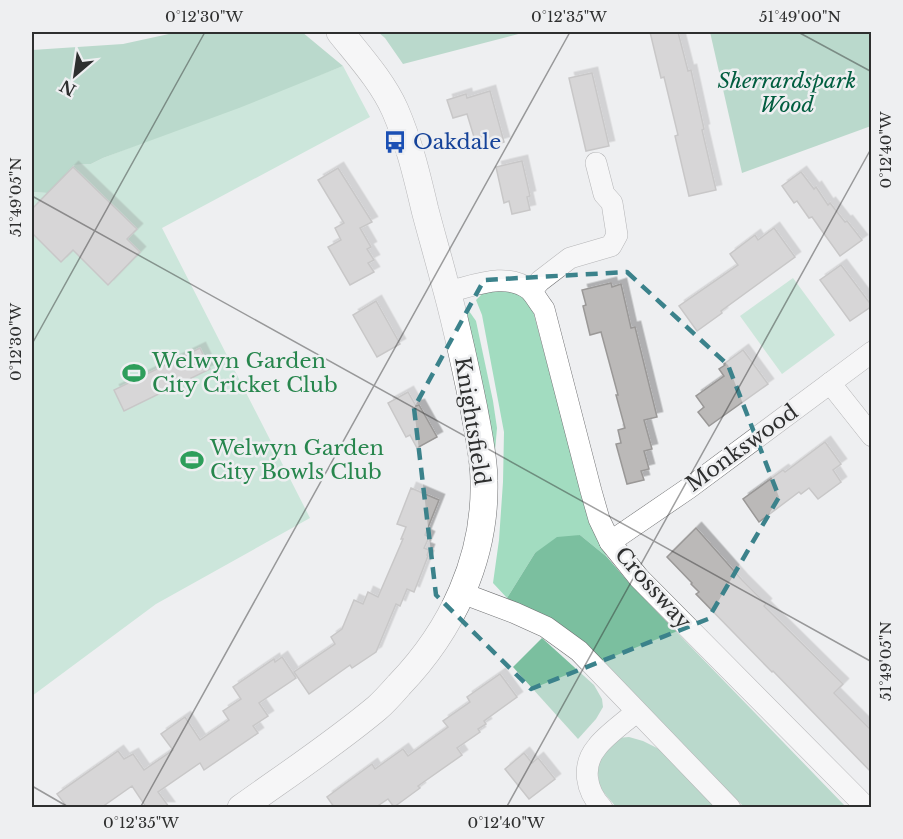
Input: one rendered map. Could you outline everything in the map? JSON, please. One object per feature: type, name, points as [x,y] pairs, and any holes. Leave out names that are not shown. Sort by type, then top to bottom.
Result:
[{"type":"street","name":"Knightsfield","points":[[241,807],[379,707],[412,672],[447,622],[462,593],[481,531],[484,479],[479,438],[467,375],[409,145],[394,108],[374,75],[340,32]]},
{"type":"street","points":[[447,292],[499,279],[517,282],[531,291],[540,281],[570,258],[611,246],[618,235],[612,203],[604,194],[596,163]]},
{"type":"street","name":"Crossway","points":[[531,291],[544,309],[599,519],[610,542],[639,578],[867,807]]},
{"type":"street","name":"Monkswood","points":[[610,542],[688,488],[872,352]]},
{"type":"street","points":[[830,383],[872,436]]},
{"type":"street","points":[[462,593],[546,627],[579,651],[730,807]]},
{"type":"street","points":[[602,807],[589,787],[587,771],[590,758],[597,746],[636,712]]},
{"type":"highlighted area","points":[[627,272],[728,365],[779,497],[708,619],[531,689],[436,595],[414,408],[484,280]]},
{"type":"green space","points":[[178,32],[302,32],[343,66],[91,164],[74,165],[48,193],[32,192],[32,50],[123,44]]},
{"type":"green space","points":[[378,32],[526,32],[403,64],[385,38]]},
{"type":"green space","name":"Sherrardspark Wood","points":[[710,32],[871,32],[871,126],[742,173]]},
{"type":"green space","name":"Welwyn Garden City Cricket Club","points":[[343,66],[370,117],[162,228],[310,518],[156,604],[32,696],[32,192],[48,193],[74,165],[91,164]]},
{"type":"green space","points":[[793,278],[835,335],[782,374],[740,316]]},
{"type":"green space","points":[[493,290],[507,291],[521,296],[533,311],[589,520],[607,557],[580,535],[535,553],[507,598],[493,583],[499,540],[504,432],[482,315],[476,300],[482,294]]},
{"type":"green space","points":[[469,311],[476,321],[493,401],[497,428],[495,451],[467,319]]},
{"type":"green space","points":[[580,535],[607,557],[630,584],[846,807],[744,807],[575,639],[507,598],[535,553],[557,537]]},
{"type":"green space","points":[[542,638],[594,685],[602,699],[603,707],[596,719],[578,739],[513,667]]},
{"type":"green space","points":[[629,737],[663,751],[719,807],[616,807],[599,787],[597,758],[617,738]]},
{"type":"building","points":[[650,32],[678,32],[688,71],[691,70],[716,190],[689,196],[675,136],[678,135]]},
{"type":"building","points":[[592,73],[609,146],[586,151],[569,78]]},
{"type":"building","points":[[490,91],[504,142],[478,150],[467,114],[453,118],[447,100],[466,94],[467,98]]},
{"type":"building","points":[[522,161],[530,196],[527,197],[530,210],[512,214],[509,201],[504,203],[496,167]]},
{"type":"building","points":[[73,167],[137,229],[127,239],[140,252],[108,285],[73,250],[61,262],[32,233],[32,209]]},
{"type":"building","points":[[338,168],[372,222],[360,228],[371,247],[367,249],[374,260],[368,263],[374,272],[350,285],[328,247],[341,240],[335,228],[344,223],[318,180]]},
{"type":"building","points":[[801,172],[814,189],[816,187],[828,205],[830,203],[862,240],[840,256],[812,217],[809,218],[797,201],[794,203],[782,186]]},
{"type":"building","points":[[774,228],[795,257],[697,331],[679,306],[738,265],[730,254],[755,235],[758,240]]},
{"type":"building","points":[[841,265],[872,306],[850,321],[820,280]]},
{"type":"building","points":[[611,283],[612,287],[621,284],[631,328],[635,327],[657,417],[644,420],[652,449],[644,451],[649,469],[641,471],[644,480],[627,484],[616,444],[621,443],[618,430],[625,428],[616,395],[618,395],[601,332],[590,335],[583,306],[586,305],[582,290]]},
{"type":"building","points":[[376,301],[400,344],[377,357],[353,315]]},
{"type":"building","points":[[200,348],[210,369],[124,411],[114,390]]},
{"type":"building","points":[[743,350],[768,384],[709,426],[698,412],[704,407],[696,396],[724,376],[719,369]]},
{"type":"building","points":[[408,392],[416,406],[419,405],[437,437],[417,448],[410,435],[406,437],[388,403]]},
{"type":"building","points":[[825,442],[841,464],[833,470],[841,482],[818,499],[809,488],[801,494],[799,492],[759,522],[743,499],[783,470],[785,472]]},
{"type":"building","points":[[411,488],[439,500],[425,535],[429,537],[424,548],[429,550],[428,556],[414,592],[407,589],[400,606],[396,604],[376,652],[352,668],[350,665],[309,694],[294,672],[335,644],[331,637],[342,629],[354,600],[363,604],[368,592],[378,597],[403,539],[401,539],[406,527],[397,524]]},
{"type":"building","points":[[696,528],[766,604],[764,606],[843,684],[834,693],[872,731],[872,773],[696,594],[699,592],[692,583],[667,557]]},
{"type":"building","points":[[282,657],[296,678],[259,703],[268,716],[253,726],[258,733],[204,770],[200,763],[158,792],[169,807],[146,807],[132,786],[102,807],[67,807],[57,794],[118,751],[124,759],[133,754],[144,770],[173,750],[161,734],[185,717],[200,740],[229,720],[223,711],[241,699],[233,687],[274,659],[275,662]]},
{"type":"building","points":[[500,674],[517,697],[484,721],[486,724],[478,729],[480,732],[457,748],[462,755],[418,786],[420,788],[394,807],[388,799],[376,807],[334,807],[327,797],[372,764],[375,769],[403,749],[408,756],[448,727],[443,721],[470,702],[467,697]]},
{"type":"building","points":[[524,753],[532,763],[538,758],[555,779],[529,799],[505,769]]},
{"type":"place","name":"Oakdale","points":[[395,142]]},
{"type":"place","name":"Welwyn Garden City Cricket Club","points":[[134,373]]},
{"type":"place","name":"Welwyn Garden City Bowls Club","points":[[192,460]]}]
